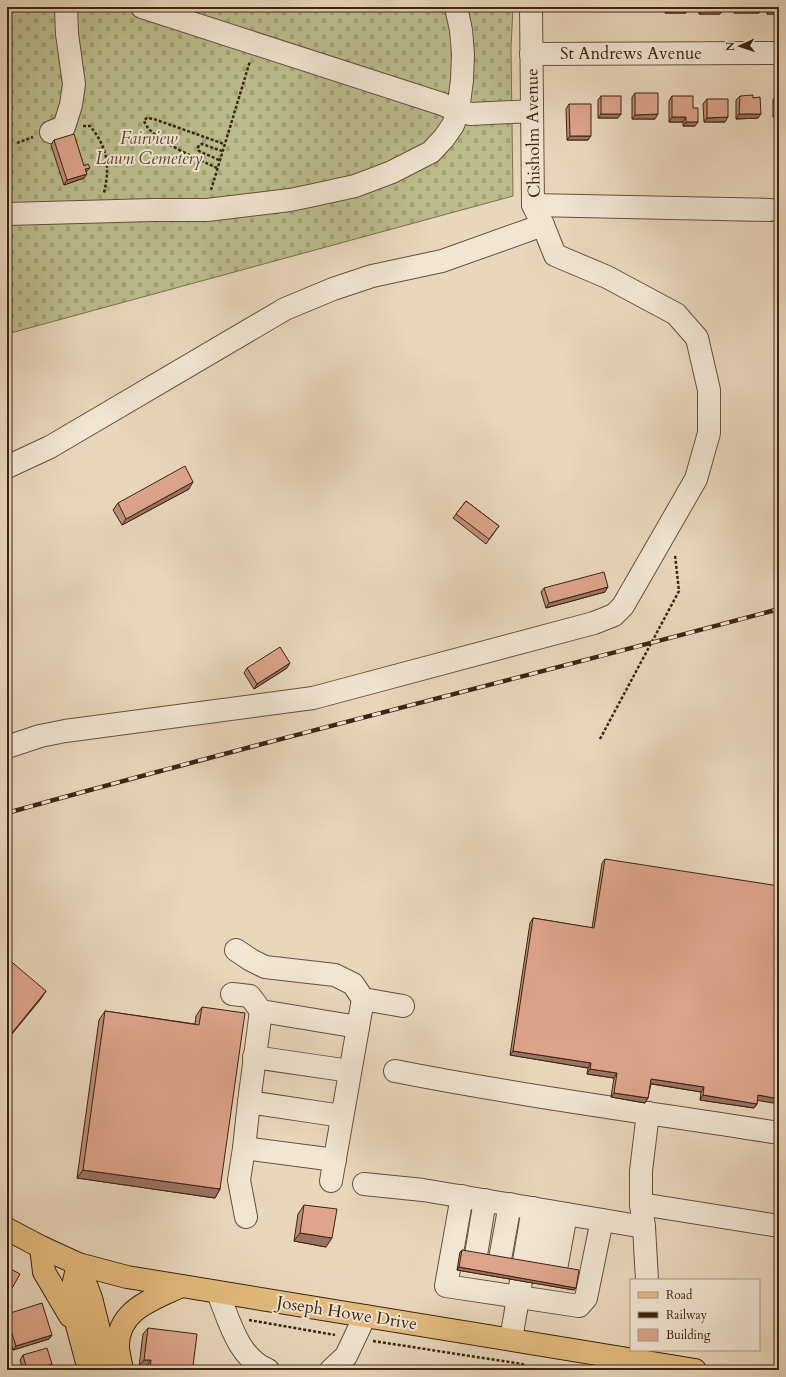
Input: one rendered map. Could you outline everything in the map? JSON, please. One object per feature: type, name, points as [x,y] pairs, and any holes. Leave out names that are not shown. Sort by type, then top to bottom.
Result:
[{"type":"main road","name":"Joseph Howe Drive","points":[[7,1229],[78,1264],[127,1277],[218,1293],[511,1339],[641,1356],[695,1370]]},
{"type":"main road","points":[[41,1247],[44,1272],[61,1298],[78,1331]]},
{"type":"main road","points":[[78,1264],[70,1299],[89,1370]]},
{"type":"main road","points":[[78,1264],[91,1298],[109,1370]]},
{"type":"main road","points":[[122,1370],[118,1348],[120,1330],[126,1319],[143,1304],[181,1286]]},
{"type":"street","points":[[58,129],[71,105],[74,84],[67,34],[66,7]]},
{"type":"street","points":[[142,7],[442,104],[458,111],[471,114],[532,111]]},
{"type":"street","points":[[7,214],[207,210],[290,200],[354,186],[392,172],[431,152],[444,138],[453,125],[458,111],[462,80],[463,54],[461,30],[456,7]]},
{"type":"street","name":"Chisholm Avenue","points":[[7,747],[40,736],[65,731],[313,698],[586,625],[614,615],[623,606],[696,479],[709,433],[709,390],[697,338],[676,314],[607,277],[555,256],[544,225],[533,205],[531,7]]},
{"type":"street","name":"St Andrews Avenue","points":[[531,54],[779,53]]},
{"type":"street","points":[[533,205],[770,210]]},
{"type":"street","points":[[7,467],[50,447],[285,309],[333,289],[372,276],[442,261],[544,225]]},
{"type":"street","points":[[236,950],[265,967],[335,975],[353,984],[363,999],[333,1170],[244,1148]]},
{"type":"street","points":[[232,994],[250,996],[261,1012],[248,1102],[244,1148],[239,1180],[246,1217]]},
{"type":"street","points":[[363,999],[403,1006]]},
{"type":"street","points":[[261,1012],[358,1027]]},
{"type":"street","points":[[254,1057],[350,1071]]},
{"type":"street","points":[[394,1071],[469,1085],[779,1132]]},
{"type":"street","points":[[248,1102],[342,1116]]},
{"type":"street","points":[[647,1279],[641,1204],[641,1171],[648,1113]]},
{"type":"street","points":[[364,1184],[423,1190],[644,1227]]},
{"type":"street","points":[[462,1196],[446,1286],[472,1272],[537,1283],[579,1306],[586,1298],[602,1220]]},
{"type":"street","points":[[472,1272],[485,1200]]},
{"type":"street","points":[[497,1276],[510,1204]]},
{"type":"street","points":[[641,1204],[779,1226]]},
{"type":"street","points":[[511,1339],[537,1283],[549,1211]]},
{"type":"street","points":[[537,1283],[549,1211]]},
{"type":"street","points":[[218,1293],[238,1342],[258,1366],[268,1370]]},
{"type":"street","points":[[331,1370],[346,1356],[365,1316]]},
{"type":"path","points":[[207,210],[208,198],[255,44]]},
{"type":"path","points":[[217,168],[186,154],[157,136],[145,124],[144,120],[147,118],[154,119],[224,144]]},
{"type":"path","points":[[58,129],[90,126],[96,133],[102,147],[108,165],[107,179],[104,194],[91,212]]},
{"type":"path","points":[[219,160],[199,151],[198,148],[202,144],[222,151]]},
{"type":"path","points":[[600,739],[679,591],[674,553]]},
{"type":"green space","name":"Fairview Lawn Cemetery","points":[[7,7],[513,7],[511,48],[513,196],[7,334]]},
{"type":"building","points":[[668,7],[689,7],[689,9],[668,9]]},
{"type":"building","points":[[702,7],[723,7],[723,10],[702,10]]},
{"type":"building","points":[[737,7],[762,7],[762,9],[737,9]]},
{"type":"building","points":[[770,7],[779,7],[779,9],[770,9]]},
{"type":"building","points":[[635,93],[658,93],[658,114],[635,115]]},
{"type":"building","points":[[753,95],[753,98],[760,97],[761,114],[739,114],[740,96]]},
{"type":"building","points":[[601,96],[621,96],[621,114],[601,114]]},
{"type":"building","points":[[672,96],[693,96],[693,108],[698,108],[698,122],[686,122],[686,117],[672,117]]},
{"type":"building","points":[[776,96],[779,96],[779,112],[776,112]]},
{"type":"building","points":[[707,99],[728,99],[728,117],[707,118]]},
{"type":"building","points":[[569,104],[591,104],[591,136],[570,136]]},
{"type":"building","points":[[74,134],[84,166],[88,164],[90,168],[85,169],[87,174],[67,180],[54,140]]},
{"type":"building","points":[[185,466],[193,482],[126,519],[118,503]]},
{"type":"building","points":[[466,501],[499,526],[489,539],[456,514]]},
{"type":"building","points":[[604,572],[608,587],[549,603],[544,588]]},
{"type":"building","points":[[280,647],[290,663],[257,684],[247,668]]},
{"type":"building","points":[[605,859],[779,886],[779,1099],[758,1095],[757,1104],[703,1095],[704,1087],[651,1079],[648,1098],[614,1093],[617,1073],[590,1069],[591,1063],[513,1051],[533,918],[594,928]]},
{"type":"building","points":[[7,958],[46,991],[7,1039]]},
{"type":"building","points":[[202,1007],[245,1013],[220,1189],[83,1170],[105,1011],[199,1025]]},
{"type":"building","points":[[304,1205],[337,1209],[332,1238],[300,1233]]},
{"type":"building","points":[[462,1250],[579,1270],[576,1288],[459,1267]]},
{"type":"building","points":[[7,1267],[20,1274],[7,1297]]},
{"type":"building","points":[[42,1303],[52,1335],[16,1346],[7,1314]]},
{"type":"building","points":[[148,1328],[197,1334],[193,1366],[197,1367],[196,1370],[150,1370],[151,1360],[144,1360]]},
{"type":"building","points":[[47,1348],[52,1364],[27,1370],[23,1355]]},
{"type":"railway","points":[[7,813],[199,760],[779,609]]}]
